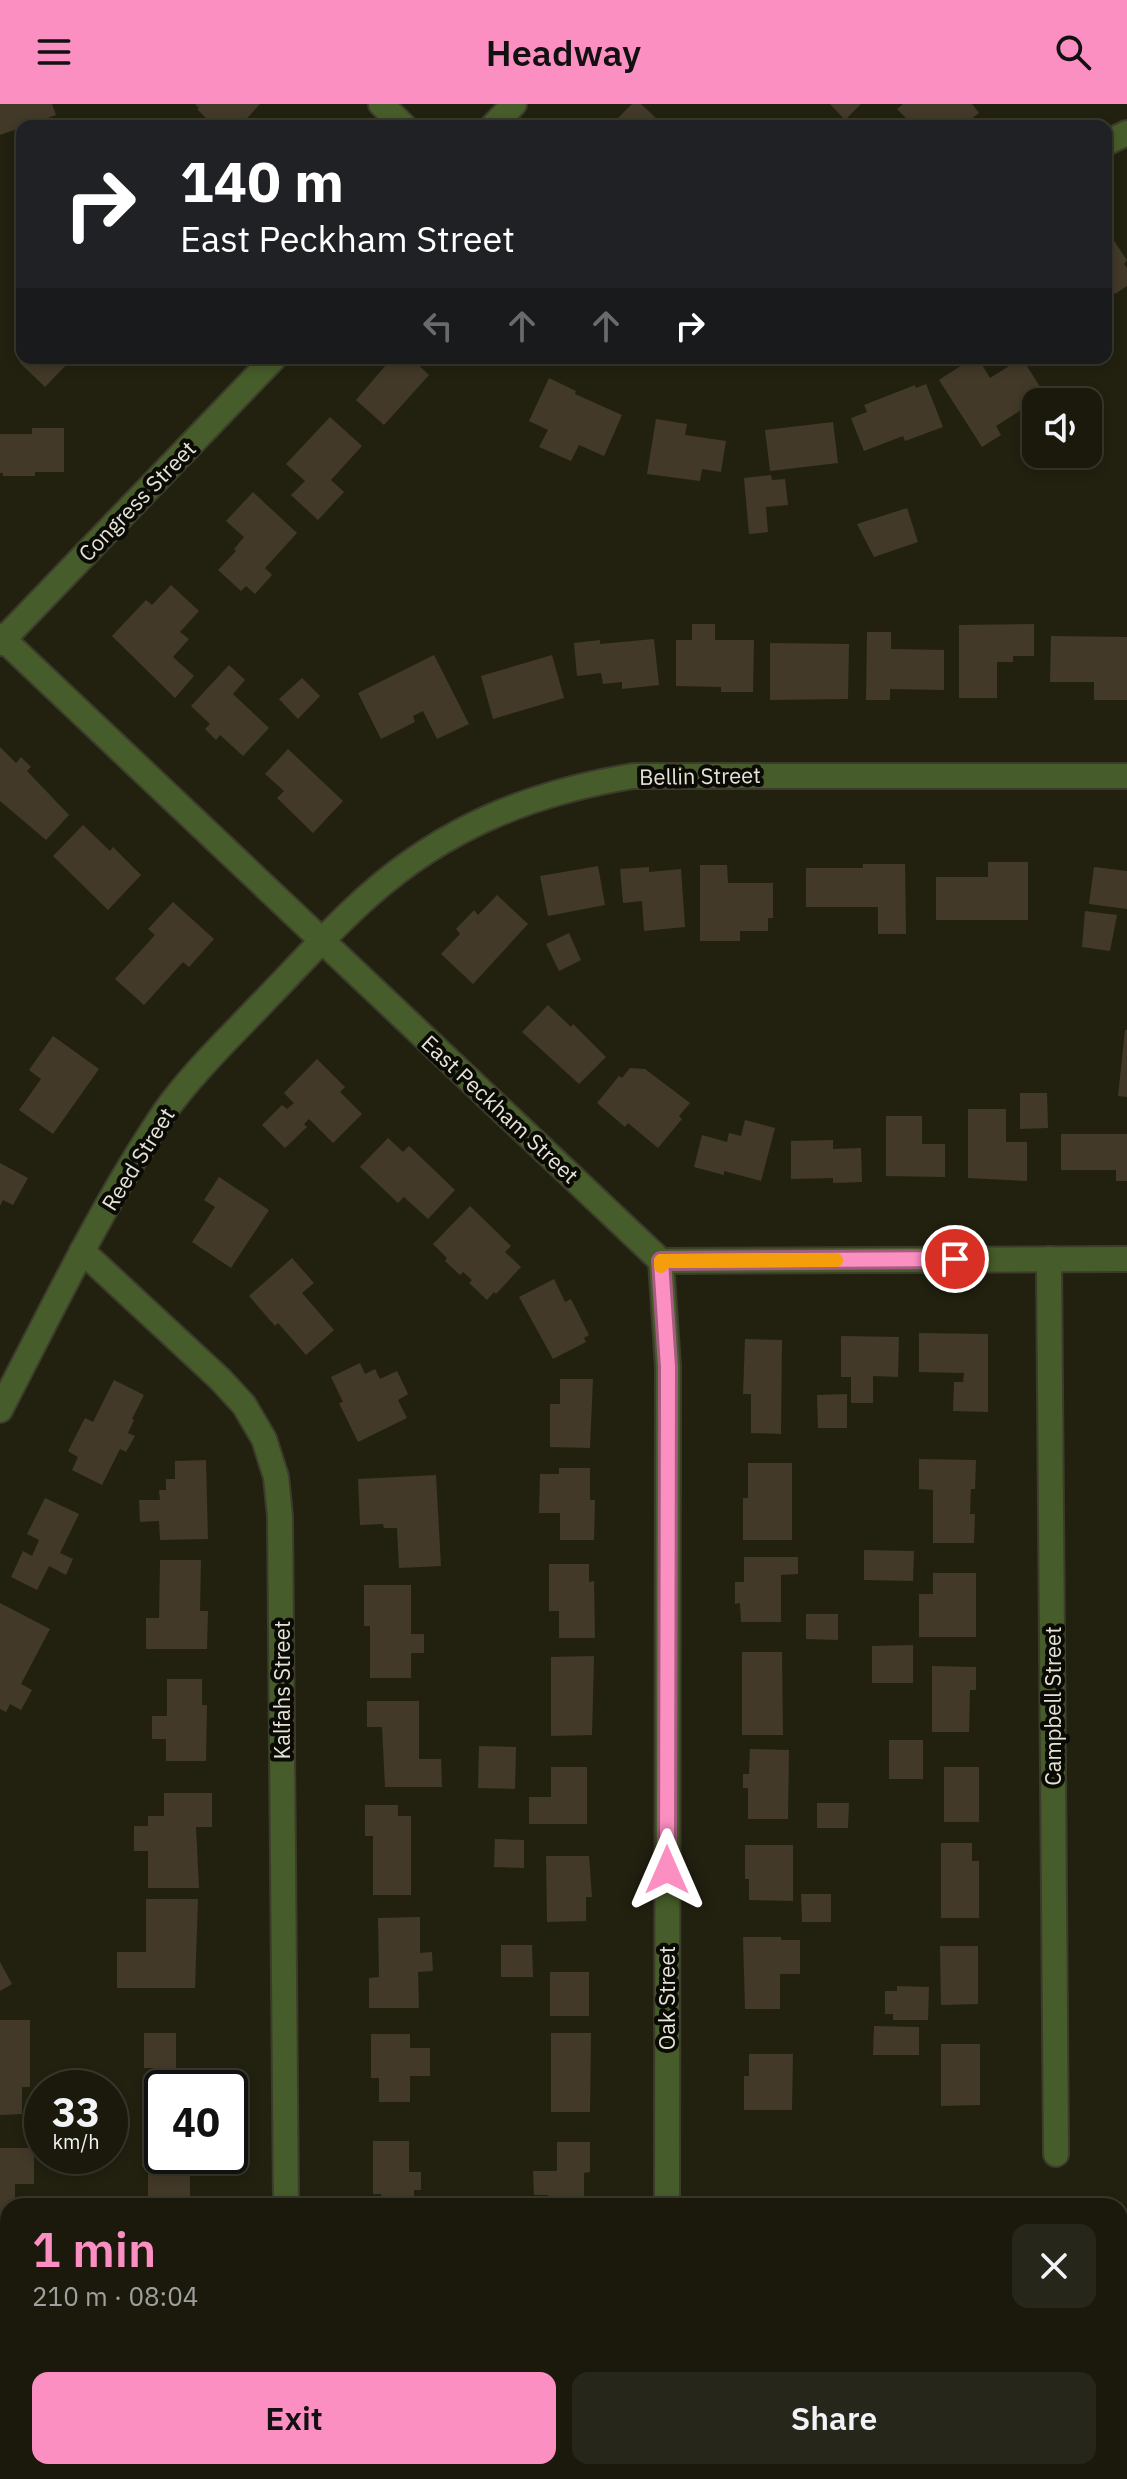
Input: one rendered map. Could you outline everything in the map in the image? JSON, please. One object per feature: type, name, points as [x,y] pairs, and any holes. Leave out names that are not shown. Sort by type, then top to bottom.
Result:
[{"type":"street","points":[[381,104],[398,120]]},
{"type":"street","points":[[499,120],[514,104]]},
{"type":"street","name":"Congress Street","points":[[1,640],[268,364]]},
{"type":"street","name":"East Peckham Street","points":[[1,640],[661,1261]]},
{"type":"street","name":"Bellin Street","points":[[321,941],[369,895],[446,838],[500,811],[585,784],[633,776],[681,774],[1127,776]]},
{"type":"street","name":"Reed Street","points":[[0,1410],[82,1251],[166,1110],[321,941]]},
{"type":"street","name":"Kalfahs Street","points":[[82,1251],[244,1405],[264,1439],[276,1477],[280,1516],[286,2198]]},
{"type":"street","name":"Campbell Street","points":[[1049,1259],[1056,2154]]},
{"type":"street","points":[[661,1261],[1127,1259]]},
{"type":"street","name":"Oak Street","points":[[661,1261],[668,1367],[667,2198]]},
{"type":"building","points":[[0,104],[52,104],[56,115],[42,120],[16,120],[16,129],[0,135]]},
{"type":"building","points":[[195,104],[260,104],[245,120],[208,120]]},
{"type":"building","points":[[632,104],[641,104],[658,120],[616,120]]},
{"type":"building","points":[[830,104],[861,104],[845,120]]},
{"type":"building","points":[[903,104],[972,104],[979,113],[970,120],[908,120],[897,109]]},
{"type":"building","points":[[1112,238],[1127,260],[1124,264],[1127,268],[1127,286],[1115,294],[1112,290]]},
{"type":"building","points":[[21,364],[67,364],[45,387]]},
{"type":"building","points":[[387,364],[417,364],[429,375],[384,425],[356,400]]},
{"type":"building","points":[[964,364],[982,364],[990,378],[1012,364],[1026,364],[1041,388],[1022,388],[1022,410],[996,426],[1001,435],[982,447],[939,380]]},
{"type":"building","points":[[549,378],[576,391],[575,394],[622,415],[604,456],[579,445],[571,461],[539,447],[548,430],[529,421]]},
{"type":"building","points":[[926,384],[943,427],[905,441],[903,436],[864,451],[851,418],[867,412],[864,405],[915,385],[916,388]]},
{"type":"building","points":[[330,417],[362,446],[331,480],[344,492],[318,520],[291,495],[305,481],[286,464]]},
{"type":"building","points":[[656,419],[687,424],[685,435],[726,441],[721,472],[702,469],[700,481],[647,474]]},
{"type":"building","points":[[833,422],[838,463],[770,471],[765,430]]},
{"type":"building","points":[[32,428],[64,428],[64,472],[3,476],[0,473],[0,434],[32,434]]},
{"type":"building","points":[[771,475],[772,480],[785,479],[788,505],[766,507],[768,532],[749,534],[744,478]]},
{"type":"building","points":[[253,492],[297,533],[265,568],[272,575],[255,594],[246,586],[241,591],[218,570],[244,537],[226,521]]},
{"type":"building","points":[[907,508],[918,542],[874,557],[857,524]]},
{"type":"building","points":[[171,585],[199,611],[180,632],[189,639],[173,657],[194,676],[175,698],[112,636],[146,600],[152,605]]},
{"type":"building","points":[[692,624],[715,624],[715,640],[754,640],[753,692],[721,692],[721,687],[676,686],[676,640],[692,640]]},
{"type":"building","points":[[1034,624],[1034,656],[1013,656],[1013,662],[997,662],[997,698],[959,698],[959,625]]},
{"type":"building","points":[[867,632],[891,632],[891,649],[944,650],[944,690],[890,689],[890,700],[866,700]]},
{"type":"building","points":[[1051,636],[1127,637],[1127,700],[1094,700],[1094,682],[1050,682]]},
{"type":"building","points":[[654,639],[659,685],[622,689],[622,682],[603,684],[601,673],[577,676],[574,643]]},
{"type":"building","points":[[770,643],[849,644],[848,699],[770,700]]},
{"type":"building","points":[[434,655],[469,724],[437,739],[423,711],[413,716],[415,722],[381,739],[358,693]]},
{"type":"building","points":[[552,655],[564,698],[493,719],[481,676]]},
{"type":"building","points":[[229,665],[245,680],[233,694],[269,728],[243,756],[220,735],[216,740],[205,729],[210,724],[191,706]]},
{"type":"building","points":[[302,678],[320,696],[298,719],[279,699]]},
{"type":"building","points":[[0,747],[16,763],[21,757],[31,767],[27,771],[69,815],[46,840],[0,801]]},
{"type":"building","points":[[288,749],[343,801],[313,833],[277,798],[284,791],[265,774]]},
{"type":"building","points":[[83,825],[110,851],[113,847],[141,875],[108,910],[53,856]]},
{"type":"building","points":[[988,862],[1028,862],[1028,920],[936,920],[936,877],[988,877]]},
{"type":"building","points":[[863,864],[905,864],[906,934],[878,934],[878,907],[806,907],[806,868],[863,868]]},
{"type":"building","points":[[700,865],[727,865],[728,883],[773,883],[773,918],[768,918],[768,931],[740,931],[740,941],[700,941]]},
{"type":"building","points":[[598,866],[605,905],[548,916],[540,876]]},
{"type":"building","points":[[649,867],[649,872],[681,869],[685,927],[644,931],[642,901],[623,903],[620,869]]},
{"type":"building","points":[[1094,867],[1127,871],[1127,909],[1089,904]]},
{"type":"building","points":[[497,895],[528,924],[473,984],[441,954],[460,934],[456,929],[474,910],[478,915]]},
{"type":"building","points":[[173,902],[214,939],[189,967],[183,962],[144,1005],[115,979],[155,935],[148,929]]},
{"type":"building","points":[[1085,911],[1117,915],[1110,951],[1082,947]]},
{"type":"building","points":[[569,933],[581,960],[559,971],[546,944]]},
{"type":"building","points":[[548,1005],[571,1027],[573,1024],[606,1057],[579,1084],[522,1032]]},
{"type":"building","points":[[1127,1030],[1127,1097],[1118,1096]]},
{"type":"building","points":[[53,1036],[99,1069],[53,1134],[19,1110],[41,1079],[29,1070]]},
{"type":"building","points":[[317,1059],[345,1087],[340,1092],[362,1114],[333,1143],[309,1119],[304,1124],[307,1127],[285,1148],[262,1125],[282,1105],[287,1109],[294,1103],[284,1093]]},
{"type":"building","points":[[630,1068],[645,1069],[690,1103],[679,1116],[682,1119],[658,1148],[628,1123],[625,1127],[597,1103],[619,1076],[622,1078]]},
{"type":"building","points":[[1020,1093],[1047,1093],[1048,1128],[1020,1129]]},
{"type":"building","points":[[968,1109],[1006,1109],[1006,1142],[1027,1142],[1027,1181],[968,1178]]},
{"type":"building","points":[[886,1116],[922,1116],[922,1144],[945,1144],[945,1177],[886,1176]]},
{"type":"building","points":[[745,1120],[775,1128],[761,1181],[694,1167],[702,1135],[727,1142],[729,1133],[741,1136]]},
{"type":"building","points":[[1061,1134],[1127,1134],[1127,1181],[1116,1181],[1116,1170],[1061,1170]]},
{"type":"building","points":[[388,1138],[403,1152],[409,1146],[455,1190],[428,1219],[404,1197],[398,1203],[360,1167]]},
{"type":"building","points":[[833,1140],[833,1149],[861,1148],[862,1182],[833,1183],[833,1178],[791,1179],[791,1141]]},
{"type":"building","points":[[0,1163],[28,1178],[13,1205],[3,1200],[0,1206]]},
{"type":"building","points":[[219,1177],[269,1210],[231,1268],[192,1242],[215,1207],[204,1200]]},
{"type":"building","points":[[470,1206],[511,1246],[505,1252],[521,1267],[487,1300],[469,1283],[472,1280],[463,1272],[460,1275],[445,1261],[447,1258],[433,1244]]},
{"type":"building","points":[[292,1258],[314,1283],[302,1293],[334,1330],[306,1355],[249,1296]]},
{"type":"building","points":[[554,1279],[565,1302],[571,1299],[589,1335],[584,1338],[586,1342],[553,1359],[519,1297]]},
{"type":"building","points":[[919,1333],[988,1334],[988,1412],[953,1411],[954,1382],[963,1382],[964,1373],[919,1372]]},
{"type":"building","points":[[841,1336],[899,1337],[898,1377],[873,1376],[873,1403],[851,1403],[851,1377],[841,1377]]},
{"type":"building","points":[[745,1339],[782,1340],[781,1434],[751,1433],[751,1394],[743,1394]]},
{"type":"building","points":[[360,1363],[365,1374],[375,1369],[380,1379],[397,1371],[408,1394],[398,1400],[407,1418],[358,1442],[339,1403],[343,1402],[331,1377]]},
{"type":"building","points":[[560,1379],[593,1379],[590,1448],[550,1447],[550,1404],[560,1404]]},
{"type":"building","points":[[114,1380],[144,1395],[128,1433],[135,1436],[126,1452],[120,1449],[102,1485],[72,1470],[78,1457],[68,1451],[85,1418],[93,1422]]},
{"type":"building","points":[[847,1394],[847,1428],[818,1428],[817,1395]]},
{"type":"building","points":[[919,1459],[976,1460],[970,1514],[975,1514],[974,1543],[933,1543],[933,1490],[919,1489]]},
{"type":"building","points":[[206,1460],[208,1539],[160,1540],[159,1521],[140,1522],[139,1500],[160,1500],[159,1490],[166,1490],[166,1479],[175,1479],[175,1461]]},
{"type":"building","points":[[748,1463],[792,1463],[792,1540],[743,1540],[743,1498],[748,1498]]},
{"type":"building","points":[[559,1468],[590,1468],[590,1500],[595,1500],[594,1540],[560,1540],[560,1513],[539,1513],[540,1474],[559,1474]]},
{"type":"building","points":[[436,1475],[441,1566],[399,1568],[397,1528],[384,1528],[383,1524],[360,1525],[358,1479]]},
{"type":"building","points":[[45,1498],[79,1514],[60,1553],[73,1559],[66,1575],[49,1566],[37,1590],[11,1577],[23,1551],[32,1556],[39,1540],[27,1534]]},
{"type":"building","points":[[864,1550],[914,1551],[913,1581],[864,1580]]},
{"type":"building","points":[[744,1557],[798,1557],[798,1574],[781,1575],[781,1622],[741,1622],[740,1603],[735,1604],[735,1582],[744,1582]]},
{"type":"building","points":[[160,1560],[201,1560],[200,1611],[208,1611],[207,1649],[146,1649],[146,1618],[159,1618]]},
{"type":"building","points":[[549,1564],[589,1564],[589,1582],[594,1581],[595,1638],[559,1638],[559,1611],[549,1611]]},
{"type":"building","points":[[933,1573],[976,1573],[976,1637],[919,1637],[919,1594],[933,1594]]},
{"type":"building","points":[[364,1585],[411,1585],[411,1634],[424,1634],[424,1653],[411,1653],[411,1678],[370,1678],[370,1626],[364,1626]]},
{"type":"building","points":[[0,1603],[50,1629],[21,1684],[32,1690],[21,1710],[10,1704],[6,1712],[0,1709]]},
{"type":"building","points":[[806,1614],[838,1614],[838,1640],[806,1639]]},
{"type":"building","points":[[913,1645],[913,1683],[872,1683],[872,1646]]},
{"type":"building","points":[[742,1652],[782,1652],[783,1735],[742,1735]]},
{"type":"building","points":[[594,1656],[592,1735],[551,1736],[551,1657]]},
{"type":"building","points":[[932,1666],[976,1667],[976,1690],[970,1690],[969,1732],[932,1732]]},
{"type":"building","points":[[167,1679],[202,1679],[202,1705],[207,1705],[206,1761],[166,1761],[166,1739],[152,1739],[152,1716],[167,1716]]},
{"type":"building","points":[[367,1701],[419,1701],[419,1759],[441,1759],[442,1787],[385,1787],[382,1727],[367,1727]]},
{"type":"building","points":[[889,1740],[923,1740],[923,1779],[889,1779]]},
{"type":"building","points":[[479,1746],[516,1747],[515,1789],[478,1788]]},
{"type":"building","points":[[750,1749],[789,1750],[788,1819],[748,1819],[748,1788],[743,1788],[743,1774],[749,1774]]},
{"type":"building","points":[[551,1767],[587,1767],[587,1824],[529,1824],[529,1797],[551,1797]]},
{"type":"building","points":[[944,1767],[979,1767],[979,1822],[944,1822]]},
{"type":"building","points":[[164,1793],[212,1793],[212,1827],[196,1827],[199,1888],[148,1888],[148,1851],[134,1851],[134,1826],[148,1826],[148,1816],[164,1816]]},
{"type":"building","points":[[817,1803],[849,1803],[848,1828],[817,1828]]},
{"type":"building","points":[[365,1805],[398,1805],[398,1816],[411,1816],[411,1895],[373,1895],[373,1836],[365,1836]]},
{"type":"building","points":[[495,1839],[524,1840],[524,1868],[494,1867]]},
{"type":"building","points":[[941,1843],[972,1843],[972,1861],[979,1861],[979,1918],[941,1918]]},
{"type":"building","points":[[745,1845],[793,1845],[793,1901],[749,1900],[749,1879],[745,1879]]},
{"type":"building","points":[[546,1856],[589,1856],[592,1897],[586,1897],[586,1921],[547,1922]]},
{"type":"building","points":[[801,1894],[831,1894],[831,1922],[802,1922]]},
{"type":"building","points":[[146,1899],[198,1899],[195,1988],[117,1988],[117,1952],[146,1952]]},
{"type":"building","points":[[420,1917],[420,1953],[432,1952],[433,1971],[418,1972],[419,2008],[369,2008],[369,1978],[379,1977],[378,1918]]},
{"type":"building","points":[[743,1937],[800,1940],[800,1974],[780,1974],[780,2009],[745,2009]]},
{"type":"building","points":[[501,1945],[532,1945],[533,1977],[501,1977]]},
{"type":"building","points":[[940,1946],[978,1946],[978,2004],[941,2005]]},
{"type":"building","points":[[0,1962],[12,1984],[0,1991]]},
{"type":"building","points":[[550,1972],[589,1972],[589,2016],[550,2016]]},
{"type":"building","points":[[897,1986],[929,1987],[928,2020],[893,2020],[893,2014],[885,2014],[885,1991],[897,1991]]},
{"type":"building","points":[[0,2020],[30,2020],[30,2070],[24,2070],[22,2114],[0,2115]]},
{"type":"building","points":[[874,2026],[919,2027],[919,2055],[873,2055]]},
{"type":"building","points":[[144,2033],[176,2033],[176,2069],[193,2070],[157,2070],[144,2068]]},
{"type":"building","points":[[551,2033],[591,2033],[590,2112],[551,2112]]},
{"type":"building","points":[[371,2034],[410,2034],[410,2048],[430,2048],[430,2076],[410,2076],[410,2102],[379,2102],[379,2078],[371,2078]]},
{"type":"building","points":[[941,2044],[980,2044],[980,2105],[941,2106]]},
{"type":"building","points":[[749,2054],[793,2054],[792,2110],[744,2110],[744,2076],[749,2076]]},
{"type":"building","points":[[142,2137],[144,2137],[142,2167]]},
{"type":"building","points":[[373,2141],[409,2141],[409,2172],[421,2172],[421,2190],[414,2190],[414,2198],[381,2198],[381,2194],[373,2194]]},
{"type":"building","points":[[557,2142],[590,2142],[590,2172],[584,2173],[584,2198],[534,2195],[533,2171],[557,2171]]},
{"type":"building","points":[[0,2148],[24,2148],[24,2174],[34,2174],[34,2184],[15,2184],[15,2198],[0,2198]]},
{"type":"building","points":[[148,2174],[198,2174],[190,2175],[190,2198],[148,2198]]},
{"type":"slow traffic","points":[[661,1266],[661,1261],[836,1260]]},
{"type":"route","points":[[667,1870],[668,1367],[661,1261],[955,1259]]}]
